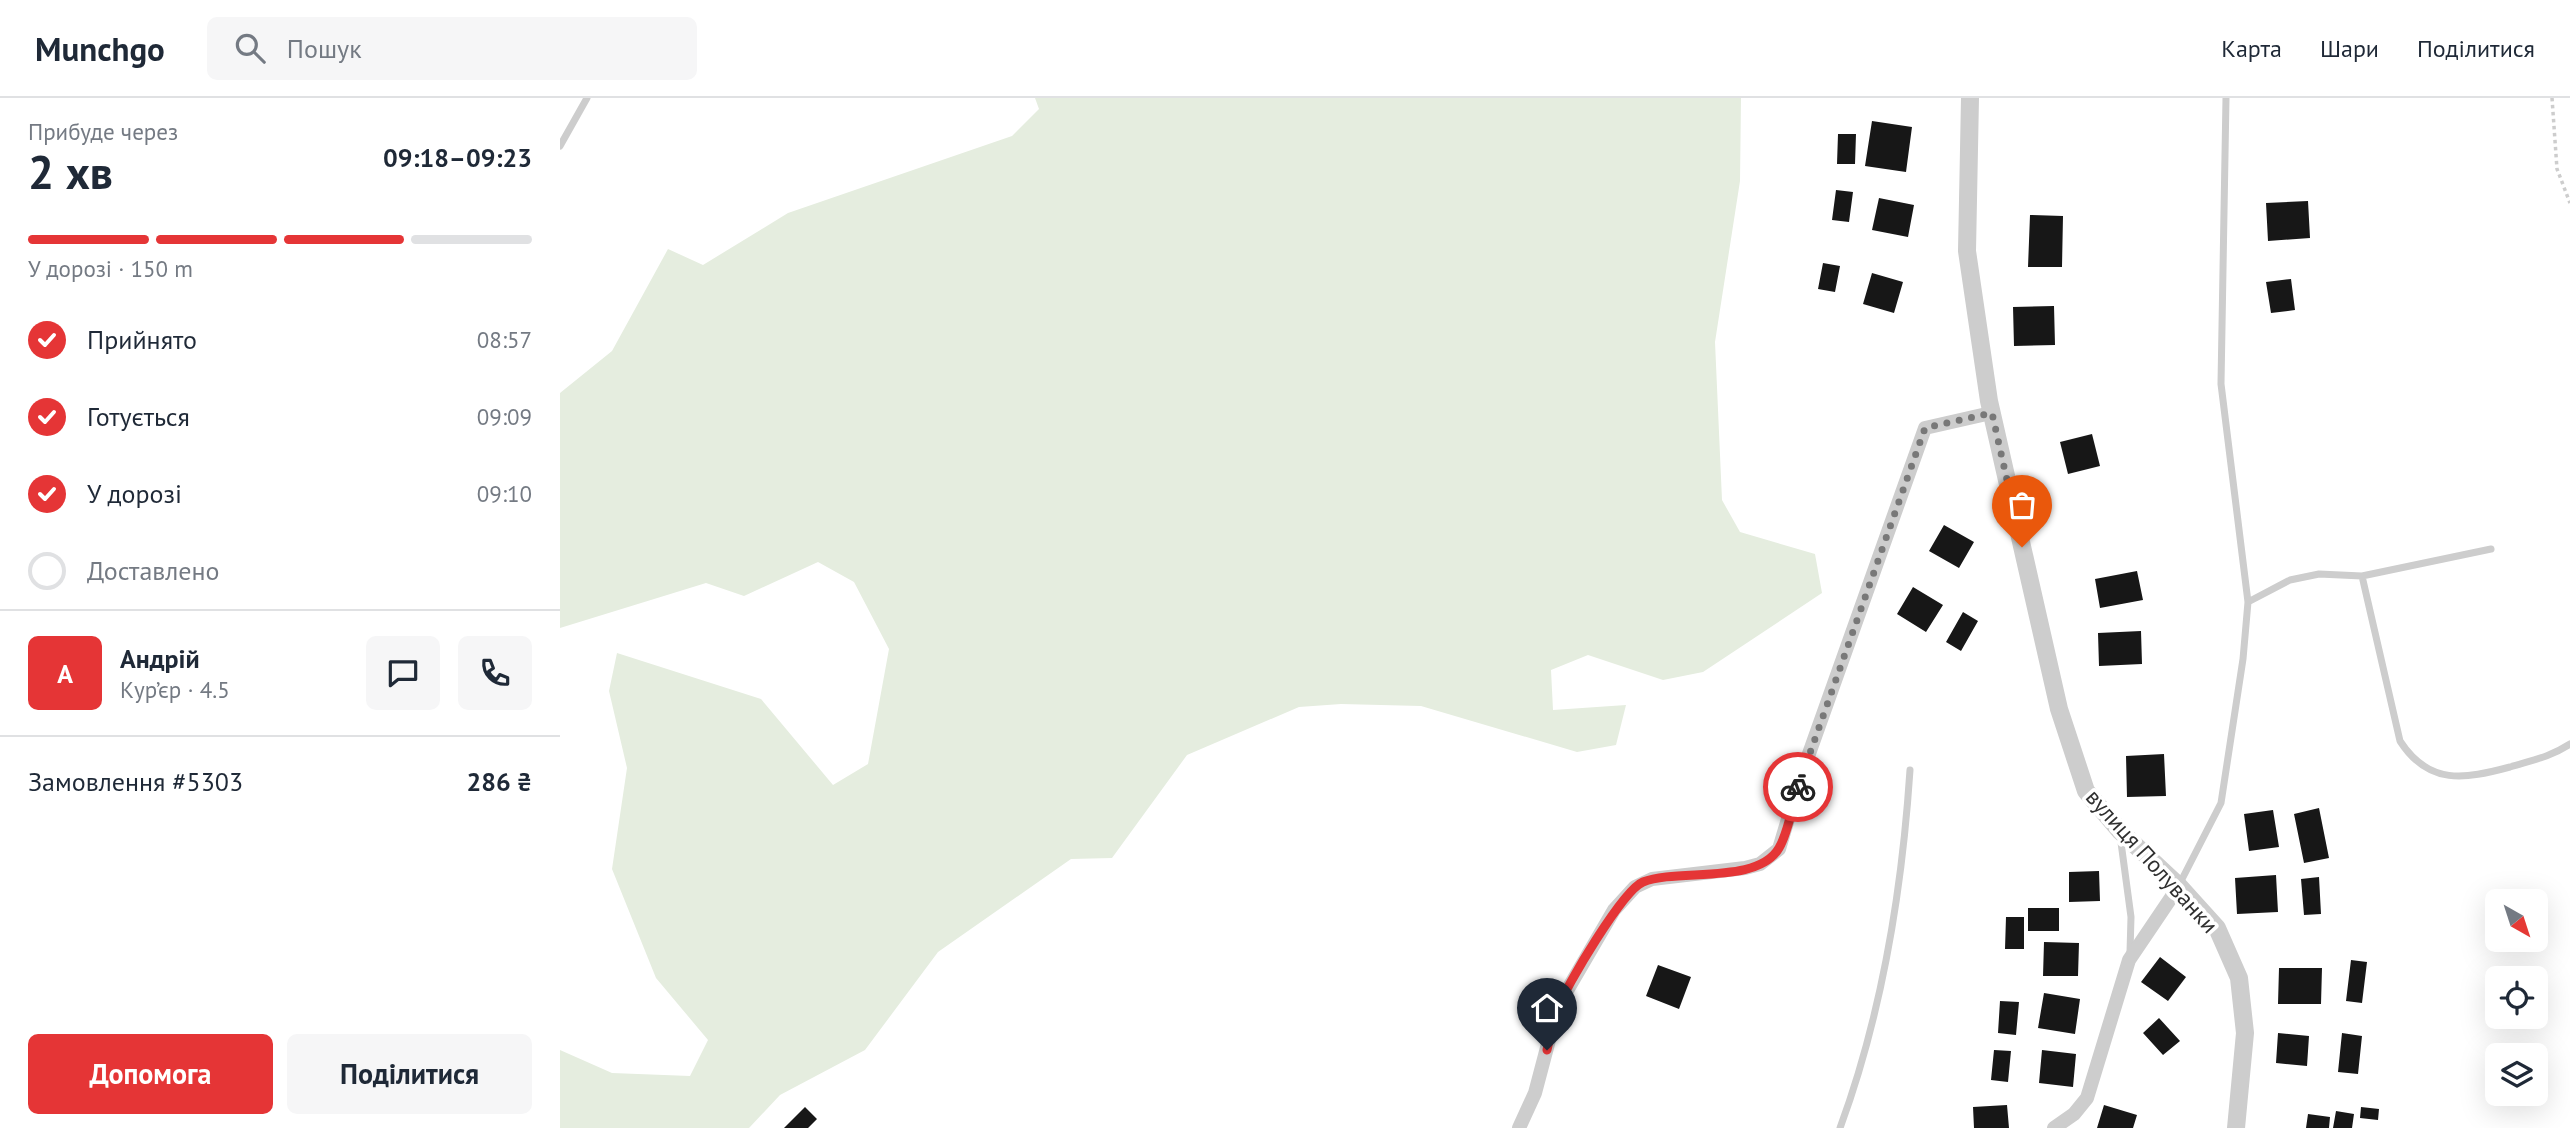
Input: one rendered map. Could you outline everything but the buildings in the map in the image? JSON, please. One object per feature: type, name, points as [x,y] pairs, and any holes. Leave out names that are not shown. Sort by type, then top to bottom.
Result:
[{"type":"street","name":"вулиця Полуванки","points":[[1970,98],[1966,251],[1992,413],[2059,709],[2086,791],[2120,831],[2179,886],[2217,928],[2239,978],[2245,1033],[2236,1128]]},
{"type":"street","points":[[1519,1128],[1535,1093],[1558,1006],[1614,910],[1641,883],[1745,868],[1760,864],[1779,849],[1800,779],[1925,428],[1992,413]]},
{"type":"street","points":[[2054,1128],[2074,1114],[2087,1098],[2129,960],[2179,886]]},
{"type":"lane","points":[[560,146],[587,98]]},
{"type":"lane","points":[[2179,886],[2221,803],[2243,659],[2248,602],[2221,384],[2226,98]]},
{"type":"lane","points":[[2248,602],[2290,580],[2319,574],[2362,576],[2491,549]]},
{"type":"lane","points":[[2362,576],[2400,741],[2411,758],[2424,767],[2454,777],[2487,773],[2552,755],[2570,744]]},
{"type":"lane","points":[[1840,1128],[1864,1056],[1895,915],[1904,857],[1910,770]]},
{"type":"lane","points":[[2120,831],[2131,917],[2129,960]]},
{"type":"path","points":[[2552,98],[2557,169],[2570,203]]},
{"type":"shaded area","points":[[1035,98],[1741,98],[1740,181],[1715,342],[1722,500],[1740,532],[1815,554],[1822,593],[1703,672],[1663,680],[1588,655],[1551,670],[1553,710],[1626,705],[1616,745],[1577,752],[1421,706],[1341,704],[1299,707],[1187,755],[1112,858],[1071,859],[938,952],[865,1050],[780,1095],[749,1128],[560,1128],[560,1050],[612,1073],[690,1076],[708,1040],[656,978],[612,869],[627,768],[609,691],[617,653],[761,699],[833,785],[868,764],[889,649],[854,582],[818,562],[744,596],[706,583],[560,628],[560,393],[612,351],[668,249],[703,265],[788,213],[1012,136],[1039,109]]},
{"type":"way so far","points":[[1798,787],[1925,428],[1992,413],[2022,547]]},
{"type":"route","points":[[1547,1050],[1558,1006],[1614,910],[1635,887],[1652,880],[1760,864],[1779,849],[1798,787]]}]
